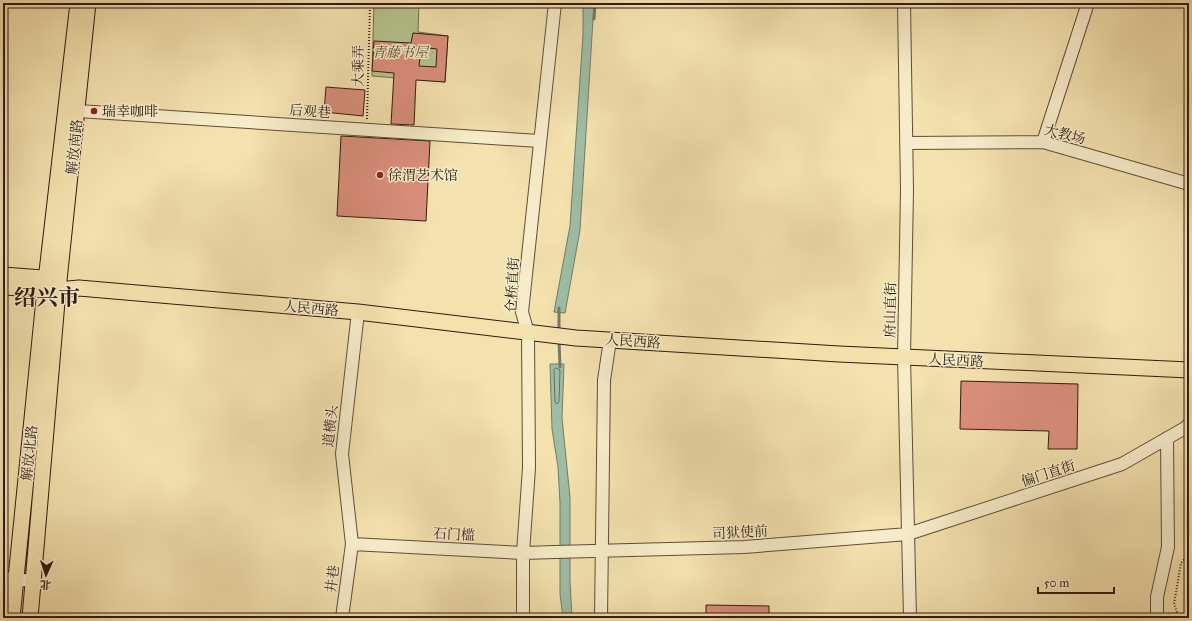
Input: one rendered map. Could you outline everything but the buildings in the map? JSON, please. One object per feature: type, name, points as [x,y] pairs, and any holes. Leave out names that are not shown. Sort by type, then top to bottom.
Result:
[{"type":"main road","name":"解放南路","points":[[52,284],[78,3]]},
{"type":"main road","name":"解放南路","points":[[52,284],[78,111],[88,3]]},
{"type":"main road","points":[[3,275],[52,284]]},
{"type":"main road","points":[[3,287],[52,284]]},
{"type":"main road","name":"人民西路","points":[[52,284],[79,288],[358,312],[576,338],[904,357],[1189,370]]},
{"type":"main road","name":"解放北路","points":[[12,618],[10,578],[52,284]]},
{"type":"main road","name":"解放北路","points":[[30,618],[52,284]]},
{"type":"street","name":"仓桥直街","points":[[523,618],[523,553],[529,468],[528,333],[522,312],[555,3]]},
{"type":"street","name":"府山直街","points":[[904,3],[906,143],[904,357],[910,618]]},
{"type":"street","points":[[1043,142],[1088,3]]},
{"type":"street","name":"后观巷","points":[[78,111],[540,141]]},
{"type":"street","name":"大教场","points":[[906,143],[1043,142],[1189,184]]},
{"type":"street","name":"道横头","points":[[352,544],[342,454],[358,312]]},
{"type":"street","points":[[601,618],[604,380],[610,340]]},
{"type":"street","name":"偏门直街","points":[[908,534],[1122,464],[1189,424]]},
{"type":"street","points":[[1157,618],[1157,597],[1168,547],[1167,438]]},
{"type":"street","name":"司狱使前","points":[[555,552],[744,547],[908,534]]},
{"type":"street","name":"石门槛","points":[[352,544],[523,553],[555,552]]},
{"type":"street","name":"井巷","points":[[342,618],[352,544]]},
{"type":"street","points":[[10,578],[33,581]]},
{"type":"path","name":"大乘弄","points":[[367,130],[370,3]]},
{"type":"path","points":[[1179,618],[1174,604],[1181,563],[1189,554]]},
{"type":"green space","name":"青藤书屋","points":[[374,3],[419,3],[418,32],[448,36],[445,82],[372,76]]},
{"type":"water","points":[[583,3],[594,3],[580,230],[565,313],[554,312],[570,226],[583,35]]},
{"type":"water","points":[[550,364],[564,364],[562,418],[570,498],[570,581],[572,618],[563,618],[560,594],[560,503],[558,467],[552,429]]},
{"type":"waterway","points":[[594,19],[595,3]]},
{"type":"waterway","points":[[559,308],[559,333]]},
{"type":"waterway","points":[[559,340],[560,367]]},
{"type":"place","name":"瑞幸咖啡","points":[[94,111]]},
{"type":"place","name":"徐渭艺术馆","points":[[380,175]]},
{"type":"district","name":"绍兴市","points":[[47,297]]}]
